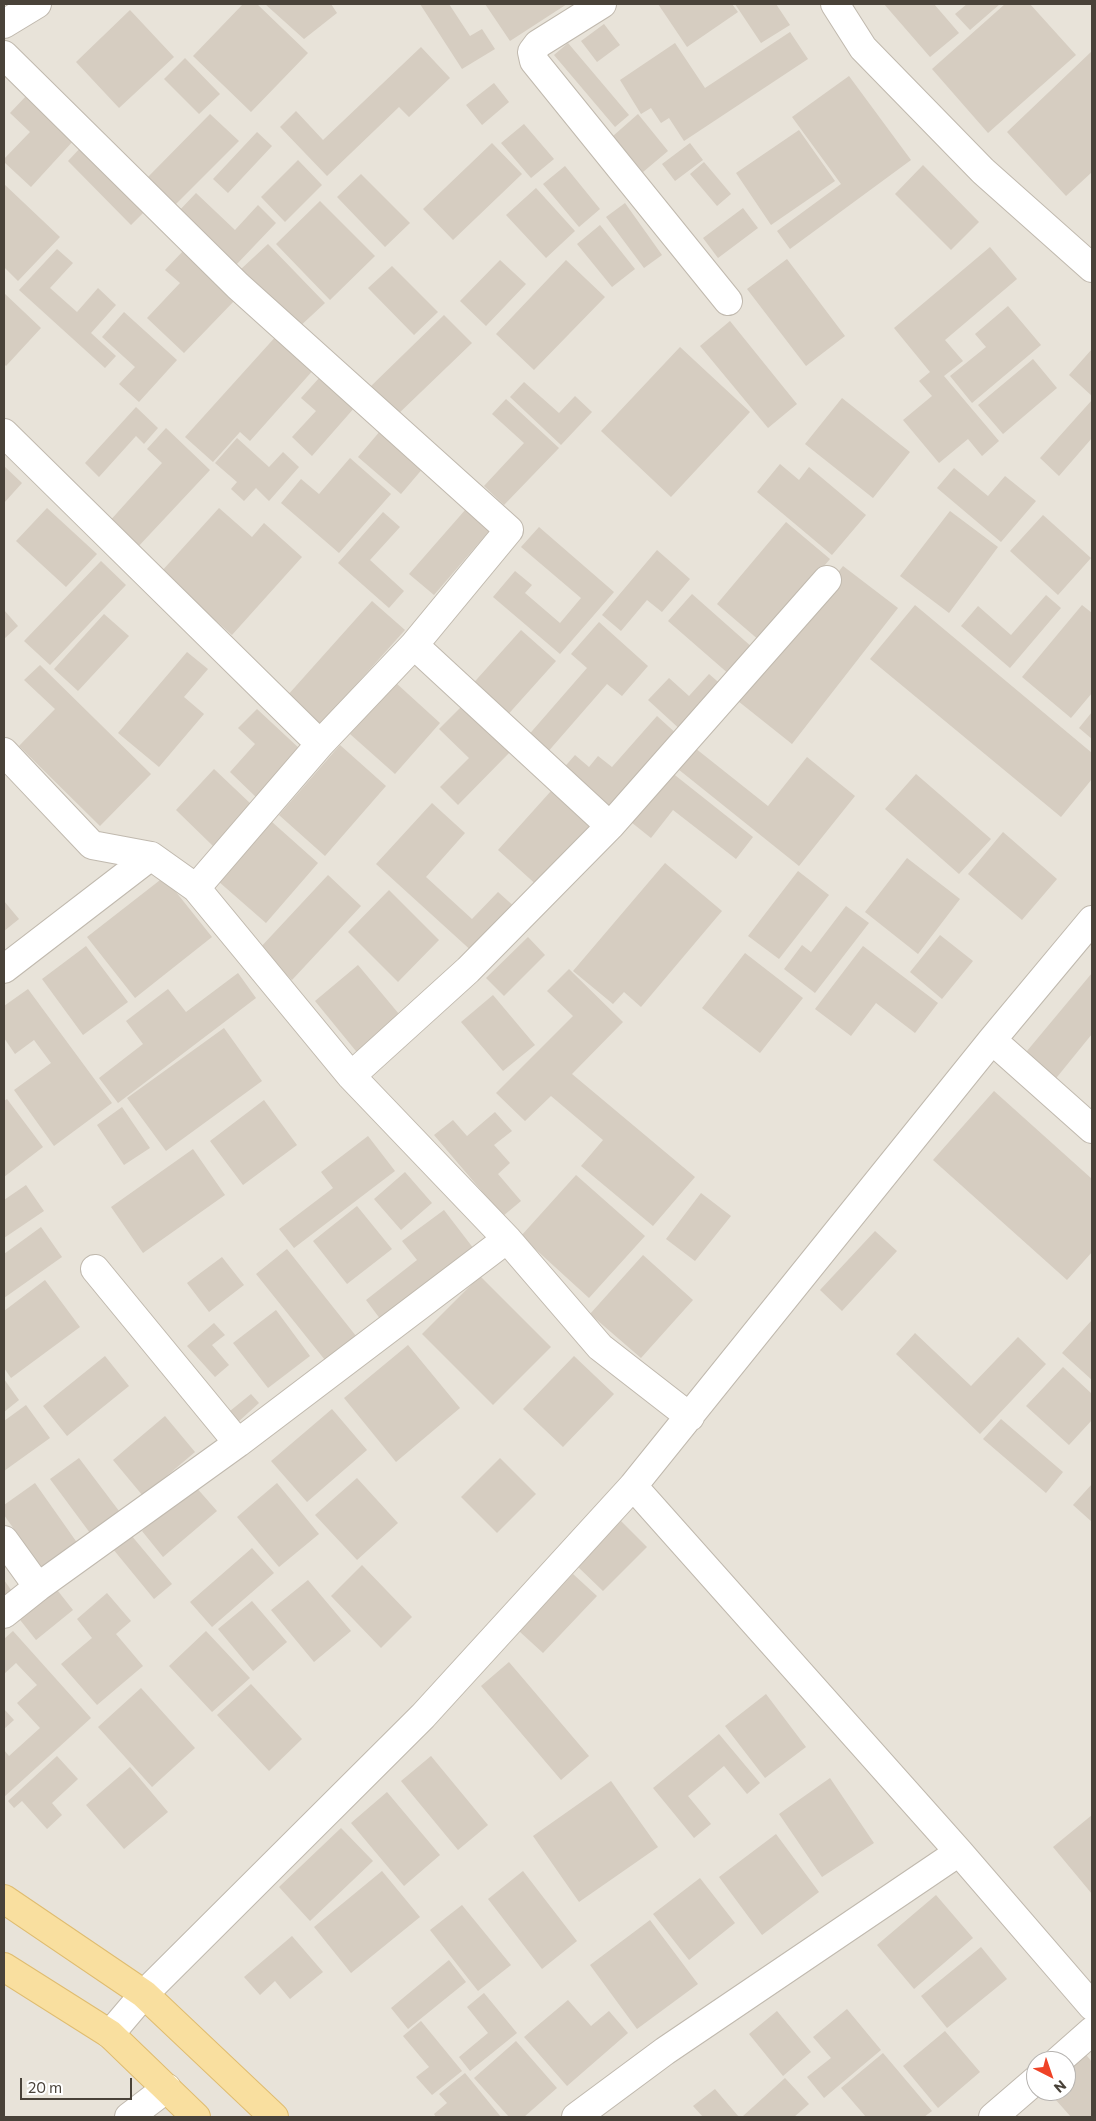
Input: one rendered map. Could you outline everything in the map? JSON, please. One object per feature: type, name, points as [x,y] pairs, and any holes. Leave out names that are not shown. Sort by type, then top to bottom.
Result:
[{"type":"main road","points":[[4,1899],[144,1994],[274,2117]]},
{"type":"main road","points":[[4,1967],[110,2034],[196,2117]]},
{"type":"street","points":[[4,24],[37,4]]},
{"type":"street","points":[[602,4],[538,44],[532,52],[534,61],[728,301]]},
{"type":"street","points":[[835,4],[863,48],[984,170],[1092,268]]},
{"type":"street","points":[[4,55],[238,286],[510,530],[414,645],[320,744],[196,888]]},
{"type":"street","points":[[4,433],[320,744]]},
{"type":"street","points":[[351,1076],[468,970],[610,826],[827,580]]},
{"type":"street","points":[[414,645],[610,826]]},
{"type":"street","points":[[4,752],[92,845],[151,856],[196,888],[351,1076],[507,1239],[600,1347],[690,1417]]},
{"type":"street","points":[[4,969],[151,856]]},
{"type":"street","points":[[110,2034],[144,1994],[423,1716],[633,1486],[992,1040],[1092,920]]},
{"type":"street","points":[[992,1040],[1092,1129]]},
{"type":"street","points":[[4,1614],[38,1587],[238,1443],[507,1239]]},
{"type":"street","points":[[95,1270],[238,1443]]},
{"type":"street","points":[[633,1486],[959,1852],[1092,2006]]},
{"type":"street","points":[[4,1540],[38,1587]]},
{"type":"street","points":[[576,2117],[665,2051],[959,1852]]},
{"type":"street","points":[[1069,2051],[1092,2031]]},
{"type":"street","points":[[129,2117],[167,2088]]},
{"type":"street","points":[[993,2117],[1026,2089]]},
{"type":"shaded area","points":[[4,4],[1092,4],[1092,2117],[4,2117]]},
{"type":"building","points":[[243,4],[257,4],[308,53],[251,112],[193,56]]},
{"type":"building","points":[[265,4],[331,4],[337,13],[304,39]]},
{"type":"building","points":[[420,4],[449,4],[470,36],[482,29],[495,49],[462,69]]},
{"type":"building","points":[[485,4],[567,4],[510,41]]},
{"type":"building","points":[[658,4],[732,4],[738,12],[687,47]]},
{"type":"building","points":[[735,4],[776,4],[790,25],[761,43]]},
{"type":"building","points":[[884,4],[934,4],[959,33],[930,57]]},
{"type":"building","points":[[967,4],[1000,4],[970,30],[955,14]]},
{"type":"building","points":[[1005,4],[1030,4],[1076,55],[988,133],[932,69]]},
{"type":"building","points":[[130,10],[174,57],[119,108],[76,62]]},
{"type":"building","points":[[604,24],[620,45],[597,62],[581,41]]},
{"type":"building","points":[[790,32],[808,59],[684,141],[669,118],[661,123],[651,108],[641,114],[620,80],[675,43],[705,88]]},
{"type":"building","points":[[568,43],[629,115],[615,127],[554,55]]},
{"type":"building","points":[[421,47],[450,78],[409,117],[399,107],[327,176],[280,127],[296,111],[323,140]]},
{"type":"building","points":[[1092,51],[1092,172],[1066,196],[1007,132]]},
{"type":"building","points":[[185,58],[220,94],[199,114],[164,79]]},
{"type":"building","points":[[849,76],[911,160],[790,249],[777,231],[841,184],[792,117]]},
{"type":"building","points":[[494,83],[509,102],[482,125],[466,105]]},
{"type":"building","points":[[27,95],[74,140],[31,187],[4,162],[4,159],[30,132],[10,113]]},
{"type":"building","points":[[210,114],[239,141],[176,204],[148,177]]},
{"type":"building","points":[[638,114],[668,151],[643,172],[613,136]]},
{"type":"building","points":[[524,124],[554,159],[531,178],[501,143]]},
{"type":"building","points":[[799,130],[835,181],[771,225],[736,173]]},
{"type":"building","points":[[257,132],[272,146],[228,193],[213,179]]},
{"type":"building","points":[[492,143],[522,174],[453,240],[423,209]]},
{"type":"building","points":[[690,143],[703,160],[675,181],[662,164]]},
{"type":"building","points":[[83,145],[146,210],[131,225],[68,161]]},
{"type":"building","points":[[298,160],[322,185],[285,222],[261,197]]},
{"type":"building","points":[[704,162],[731,194],[717,206],[690,174]]},
{"type":"building","points":[[923,165],[979,222],[951,250],[895,194]]},
{"type":"building","points":[[565,166],[600,209],[579,227],[543,184]]},
{"type":"building","points":[[361,174],[410,223],[385,247],[337,197]]},
{"type":"building","points":[[4,184],[60,237],[18,281],[4,267]]},
{"type":"building","points":[[536,188],[575,231],[546,258],[506,215]]},
{"type":"building","points":[[196,193],[235,230],[258,205],[276,223],[235,266],[178,212]]},
{"type":"building","points":[[320,201],[375,256],[330,300],[276,244]]},
{"type":"building","points":[[625,203],[662,255],[644,268],[606,217]]},
{"type":"building","points":[[743,208],[758,228],[718,258],[703,238]]},
{"type":"building","points":[[600,225],[635,269],[612,287],[577,244]]},
{"type":"building","points":[[268,244],[325,303],[297,329],[240,270]]},
{"type":"building","points":[[990,247],[1017,279],[945,340],[963,361],[944,376],[999,441],[982,456],[968,439],[939,463],[903,420],[932,396],[919,381],[930,372],[894,328]]},
{"type":"building","points":[[57,249],[73,263],[50,288],[77,312],[98,288],[116,305],[91,333],[116,356],[105,368],[19,290]]},
{"type":"building","points":[[184,250],[235,300],[184,353],[147,318],[180,283],[165,270]]},
{"type":"building","points":[[787,259],[845,336],[806,366],[747,289]]},
{"type":"building","points":[[500,260],[526,284],[486,326],[460,301]]},
{"type":"building","points":[[566,260],[605,297],[534,370],[496,334]]},
{"type":"building","points":[[392,266],[438,312],[414,335],[368,288]]},
{"type":"building","points":[[4,293],[41,328],[6,366],[4,364]]},
{"type":"building","points":[[1008,306],[1041,345],[972,403],[950,376],[986,347],[975,334]]},
{"type":"building","points":[[124,312],[177,360],[139,402],[119,384],[135,367],[102,337]]},
{"type":"building","points":[[444,315],[472,343],[395,417],[368,389]]},
{"type":"building","points":[[730,321],[797,404],[768,428],[700,346]]},
{"type":"building","points":[[278,334],[315,368],[250,441],[240,432],[213,462],[185,437]]},
{"type":"building","points":[[680,347],[750,412],[671,497],[601,431]]},
{"type":"building","points":[[1092,349],[1092,396],[1069,375]]},
{"type":"building","points":[[1033,359],[1057,388],[1003,434],[978,405]]},
{"type":"building","points":[[320,377],[355,407],[312,456],[292,437],[316,411],[301,398]]},
{"type":"building","points":[[524,382],[559,413],[575,396],[592,412],[561,445],[510,397]]},
{"type":"building","points":[[842,398],[910,452],[873,498],[805,444]]},
{"type":"building","points":[[506,399],[559,448],[504,505],[484,486],[524,443],[492,414]]},
{"type":"building","points":[[1092,400],[1092,438],[1059,476],[1040,458]]},
{"type":"building","points":[[136,407],[158,428],[144,444],[136,436],[99,477],[85,463]]},
{"type":"building","points":[[166,428],[210,470],[136,549],[108,523],[162,463],[147,449]]},
{"type":"building","points":[[381,430],[424,467],[401,494],[358,457]]},
{"type":"building","points":[[237,438],[269,467],[283,452],[299,467],[269,501],[256,488],[244,501],[231,489],[237,482],[215,463]]},
{"type":"building","points":[[350,458],[391,494],[339,553],[281,503],[301,479],[319,494]]},
{"type":"building","points":[[780,464],[799,480],[809,467],[866,515],[832,555],[757,492]]},
{"type":"building","points":[[4,466],[22,483],[4,503]]},
{"type":"building","points":[[954,468],[988,496],[1005,476],[1036,501],[1001,542],[937,488]]},
{"type":"building","points":[[47,508],[97,554],[66,587],[16,541]]},
{"type":"building","points":[[219,508],[252,537],[264,523],[302,557],[232,635],[161,572]]},
{"type":"building","points":[[466,509],[490,530],[434,595],[409,574]]},
{"type":"building","points":[[950,511],[998,547],[949,613],[900,576]]},
{"type":"building","points":[[383,512],[400,527],[370,560],[404,591],[389,608],[338,563]]},
{"type":"building","points":[[1043,515],[1091,558],[1058,595],[1010,551]]},
{"type":"building","points":[[786,522],[830,559],[760,641],[717,604]]},
{"type":"building","points":[[539,527],[614,592],[560,654],[493,597],[515,571],[532,585],[525,593],[560,623],[581,598],[521,547]]},
{"type":"building","points":[[657,550],[690,579],[662,612],[647,600],[621,631],[602,615]]},
{"type":"building","points":[[101,561],[126,585],[50,665],[24,641]]},
{"type":"building","points":[[843,566],[898,608],[792,744],[738,701]]},
{"type":"building","points":[[692,594],[753,648],[730,675],[668,621]]},
{"type":"building","points":[[1046,595],[1061,608],[1010,668],[961,626],[978,606],[1011,635]]},
{"type":"building","points":[[372,601],[405,630],[320,725],[287,696]]},
{"type":"building","points":[[915,605],[1092,753],[1092,779],[1061,817],[870,659]]},
{"type":"building","points":[[1082,605],[1092,613],[1092,693],[1071,718],[1022,677]]},
{"type":"building","points":[[4,610],[18,626],[4,639]]},
{"type":"building","points":[[104,614],[129,636],[78,691],[54,669]]},
{"type":"building","points":[[599,622],[648,666],[622,696],[607,684],[546,754],[526,738],[587,668],[571,654]]},
{"type":"building","points":[[521,630],[556,661],[504,719],[469,688]]},
{"type":"building","points":[[187,652],[208,669],[184,697],[204,714],[159,767],[118,733]]},
{"type":"building","points":[[40,665],[151,774],[100,826],[19,746],[55,709],[24,680]]},
{"type":"building","points":[[709,674],[724,687],[683,732],[648,700],[669,678],[689,696]]},
{"type":"building","points":[[396,683],[440,723],[395,774],[350,734]]},
{"type":"building","points":[[463,705],[510,752],[458,805],[440,787],[469,758],[439,729]]},
{"type":"building","points":[[257,709],[301,750],[257,798],[230,772],[255,744],[238,728]]},
{"type":"building","points":[[1092,712],[1092,739],[1079,728]]},
{"type":"building","points":[[657,716],[679,736],[608,814],[561,771],[575,755],[589,767],[598,756],[612,767]]},
{"type":"building","points":[[340,745],[386,786],[325,856],[279,815]]},
{"type":"building","points":[[695,748],[768,806],[807,757],[855,796],[799,866],[678,769]]},
{"type":"building","points":[[214,769],[252,805],[213,846],[176,810]]},
{"type":"building","points":[[671,772],[753,837],[736,859],[673,810],[651,838],[631,822]]},
{"type":"building","points":[[916,774],[991,839],[959,874],[885,809]]},
{"type":"building","points":[[551,791],[594,829],[540,888],[498,850]]},
{"type":"building","points":[[432,803],[465,833],[426,877],[472,919],[498,892],[517,909],[475,954],[376,864]]},
{"type":"building","points":[[272,822],[318,863],[266,923],[218,881]]},
{"type":"building","points":[[1003,832],[1057,879],[1022,920],[968,874]]},
{"type":"building","points":[[907,858],[960,899],[918,954],[865,912]]},
{"type":"building","points":[[665,863],[722,911],[641,1007],[624,992],[613,1004],[573,971]]},
{"type":"building","points":[[798,871],[829,895],[779,959],[748,936]]},
{"type":"building","points":[[328,875],[361,906],[292,980],[259,949]]},
{"type":"building","points":[[164,877],[212,937],[135,998],[87,937]]},
{"type":"building","points":[[389,890],[439,940],[398,982],[348,932]]},
{"type":"building","points":[[4,901],[19,919],[4,931]]},
{"type":"building","points":[[846,906],[869,923],[815,993],[784,969],[802,945],[811,952]]},
{"type":"building","points":[[940,935],[973,961],[942,999],[910,972]]},
{"type":"building","points":[[528,937],[545,955],[504,996],[486,978]]},
{"type":"building","points":[[86,946],[128,1002],[83,1035],[42,979]]},
{"type":"building","points":[[863,946],[938,1003],[915,1033],[876,1003],[851,1036],[815,1009]]},
{"type":"building","points":[[745,953],[803,998],[760,1053],[702,1008]]},
{"type":"building","points":[[358,965],[404,1020],[360,1056],[315,1001]]},
{"type":"building","points":[[569,969],[623,1022],[572,1074],[695,1177],[653,1226],[581,1166],[603,1140],[551,1096],[525,1121],[496,1093],[573,1016],[547,991]]},
{"type":"building","points":[[238,973],[256,998],[118,1103],[99,1078],[143,1044],[126,1021],[168,989],[186,1012]]},
{"type":"building","points":[[1092,973],[1092,1034],[1053,1082],[1022,1057]]},
{"type":"building","points":[[28,989],[112,1103],[54,1146],[14,1090],[51,1063],[34,1040],[15,1054],[4,1038],[4,1006]]},
{"type":"building","points":[[493,995],[535,1045],[503,1071],[461,1022]]},
{"type":"building","points":[[224,1028],[262,1081],[166,1151],[127,1098]]},
{"type":"building","points":[[994,1091],[1092,1179],[1092,1252],[1067,1280],[933,1160]]},
{"type":"building","points":[[7,1099],[43,1147],[4,1177],[4,1101]]},
{"type":"building","points":[[264,1100],[297,1145],[243,1185],[210,1141]]},
{"type":"building","points":[[122,1107],[150,1148],[124,1165],[97,1125]]},
{"type":"building","points":[[495,1112],[512,1131],[494,1145],[510,1163],[498,1174],[521,1201],[503,1216],[434,1135],[453,1120],[467,1136]]},
{"type":"building","points":[[368,1136],[395,1171],[294,1248],[279,1229],[333,1188],[321,1172]]},
{"type":"building","points":[[193,1149],[225,1195],[143,1253],[111,1207]]},
{"type":"building","points":[[405,1172],[432,1203],[401,1230],[374,1199]]},
{"type":"building","points":[[576,1175],[645,1236],[589,1298],[521,1236]]},
{"type":"building","points":[[26,1185],[44,1211],[4,1238],[4,1200]]},
{"type":"building","points":[[701,1193],[731,1216],[695,1261],[666,1239]]},
{"type":"building","points":[[357,1206],[392,1249],[347,1284],[313,1241]]},
{"type":"building","points":[[444,1210],[477,1253],[384,1324],[366,1300],[417,1260],[402,1241]]},
{"type":"building","points":[[41,1227],[62,1257],[4,1298],[4,1254]]},
{"type":"building","points":[[875,1231],[897,1251],[842,1311],[820,1290]]},
{"type":"building","points":[[287,1249],[356,1336],[325,1360],[256,1274]]},
{"type":"building","points":[[643,1255],[693,1300],[641,1358],[590,1314]]},
{"type":"building","points":[[222,1257],[244,1285],[209,1312],[187,1283]]},
{"type":"building","points":[[480,1276],[551,1347],[493,1405],[422,1334]]},
{"type":"building","points":[[45,1280],[80,1327],[11,1378],[4,1368],[4,1311]]},
{"type":"building","points":[[276,1310],[310,1356],[268,1388],[233,1343]]},
{"type":"building","points":[[1092,1320],[1092,1380],[1062,1353]]},
{"type":"building","points":[[214,1323],[225,1335],[212,1345],[229,1365],[215,1377],[187,1346]]},
{"type":"building","points":[[915,1333],[971,1386],[1018,1337],[1046,1364],[980,1434],[896,1354]]},
{"type":"building","points":[[408,1345],[460,1408],[396,1462],[344,1398]]},
{"type":"building","points":[[105,1356],[129,1386],[67,1436],[43,1406]]},
{"type":"building","points":[[574,1356],[614,1394],[563,1447],[523,1409]]},
{"type":"building","points":[[1063,1367],[1092,1394],[1092,1420],[1069,1445],[1026,1406]]},
{"type":"building","points":[[4,1379],[19,1400],[4,1412]]},
{"type":"building","points":[[251,1394],[259,1403],[238,1422],[230,1411]]},
{"type":"building","points":[[26,1405],[50,1438],[4,1471],[4,1421]]},
{"type":"building","points":[[332,1409],[367,1450],[307,1502],[271,1461]]},
{"type":"building","points":[[165,1416],[195,1452],[143,1496],[113,1460]]},
{"type":"building","points":[[1001,1419],[1063,1472],[1046,1493],[983,1439]]},
{"type":"building","points":[[79,1458],[119,1511],[90,1533],[50,1479]]},
{"type":"building","points":[[500,1458],[536,1494],[497,1533],[461,1497]]},
{"type":"building","points":[[357,1478],[398,1523],[357,1560],[315,1515]]},
{"type":"building","points":[[35,1483],[78,1544],[42,1569],[4,1515],[4,1505]]},
{"type":"building","points":[[277,1483],[319,1534],[279,1567],[237,1517]]},
{"type":"building","points":[[1092,1484],[1092,1522],[1073,1505]]},
{"type":"building","points":[[195,1486],[217,1511],[163,1557],[142,1531]]},
{"type":"building","points":[[621,1521],[647,1547],[603,1591],[576,1565]]},
{"type":"building","points":[[131,1535],[172,1584],[154,1599],[113,1549]]},
{"type":"building","points":[[252,1548],[274,1573],[212,1627],[190,1602]]},
{"type":"building","points":[[362,1565],[412,1617],[381,1648],[331,1596]]},
{"type":"building","points":[[573,1574],[597,1596],[543,1653],[519,1631]]},
{"type":"building","points":[[4,1580],[14,1594],[4,1601]]},
{"type":"building","points":[[308,1580],[351,1631],[314,1662],[271,1610]]},
{"type":"building","points":[[54,1586],[73,1610],[36,1640],[17,1616]]},
{"type":"building","points":[[107,1593],[131,1621],[116,1634],[143,1666],[97,1705],[61,1664],[92,1638],[77,1619]]},
{"type":"building","points":[[252,1601],[287,1642],[253,1671],[218,1629]]},
{"type":"building","points":[[13,1631],[91,1718],[4,1797],[4,1750],[9,1756],[40,1728],[17,1703],[37,1685],[16,1663],[4,1674],[4,1639]]},
{"type":"building","points":[[206,1631],[250,1678],[212,1712],[169,1666]]},
{"type":"building","points":[[509,1662],[589,1756],[561,1780],[481,1686]]},
{"type":"building","points":[[251,1684],[302,1739],[269,1771],[217,1715]]},
{"type":"building","points":[[141,1688],[195,1748],[152,1787],[98,1727]]},
{"type":"building","points":[[766,1694],[806,1747],[765,1778],[725,1726]]},
{"type":"building","points":[[4,1709],[14,1720],[4,1729]]},
{"type":"building","points":[[719,1734],[760,1783],[747,1794],[724,1766],[688,1796],[711,1824],[694,1838],[653,1788]]},
{"type":"building","points":[[57,1756],[78,1779],[52,1803],[62,1815],[47,1829],[22,1801],[14,1808],[8,1801]]},
{"type":"building","points":[[431,1756],[488,1825],[458,1850],[401,1781]]},
{"type":"building","points":[[130,1767],[168,1812],[124,1849],[86,1805]]},
{"type":"building","points":[[830,1778],[874,1843],[822,1877],[779,1814]]},
{"type":"building","points":[[611,1781],[658,1847],[579,1902],[533,1836]]},
{"type":"building","points":[[387,1792],[440,1855],[404,1886],[351,1823]]},
{"type":"building","points":[[1092,1815],[1092,1894],[1053,1847]]},
{"type":"building","points":[[341,1828],[373,1861],[310,1921],[279,1887]]},
{"type":"building","points":[[776,1834],[819,1892],[762,1935],[719,1877]]},
{"type":"building","points":[[382,1871],[420,1917],[351,1973],[314,1927]]},
{"type":"building","points":[[523,1871],[577,1941],[542,1969],[488,1899]]},
{"type":"building","points":[[700,1878],[735,1923],[689,1960],[653,1914]]},
{"type":"building","points":[[936,1895],[973,1938],[914,1989],[877,1945]]},
{"type":"building","points":[[462,1905],[511,1965],[478,1991],[430,1930]]},
{"type":"building","points":[[650,1920],[698,1984],[637,2029],[590,1965]]},
{"type":"building","points":[[292,1936],[323,1972],[290,1999],[275,1981],[260,1995],[244,1977]]},
{"type":"building","points":[[981,1947],[1007,1979],[947,2028],[921,1996]]},
{"type":"building","points":[[449,1960],[466,1982],[408,2029],[391,2008]]},
{"type":"building","points":[[484,1993],[517,2033],[470,2071],[459,2057],[488,2033],[467,2007]]},
{"type":"building","points":[[568,2000],[591,2026],[609,2011],[628,2033],[567,2086],[524,2037]]},
{"type":"building","points":[[847,2009],[881,2050],[824,2098],[807,2077],[831,2058],[813,2037]]},
{"type":"building","points":[[777,2011],[811,2052],[783,2076],[749,2034]]},
{"type":"building","points":[[421,2021],[462,2071],[432,2095],[416,2077],[429,2067],[403,2036]]},
{"type":"building","points":[[945,2031],[980,2072],[938,2108],[903,2066]]},
{"type":"building","points":[[516,2041],[557,2088],[524,2117],[509,2117],[474,2078]]},
{"type":"building","points":[[1083,2051],[1092,2062],[1092,2117],[1071,2117],[1057,2101],[1076,2101],[1076,2057]]},
{"type":"building","points":[[883,2053],[932,2111],[924,2117],[866,2117],[841,2088]]},
{"type":"building","points":[[465,2073],[501,2117],[436,2117],[434,2114],[447,2103],[439,2094]]},
{"type":"building","points":[[785,2078],[809,2104],[794,2117],[743,2116]]},
{"type":"building","points":[[715,2089],[739,2117],[703,2117],[693,2106]]}]
